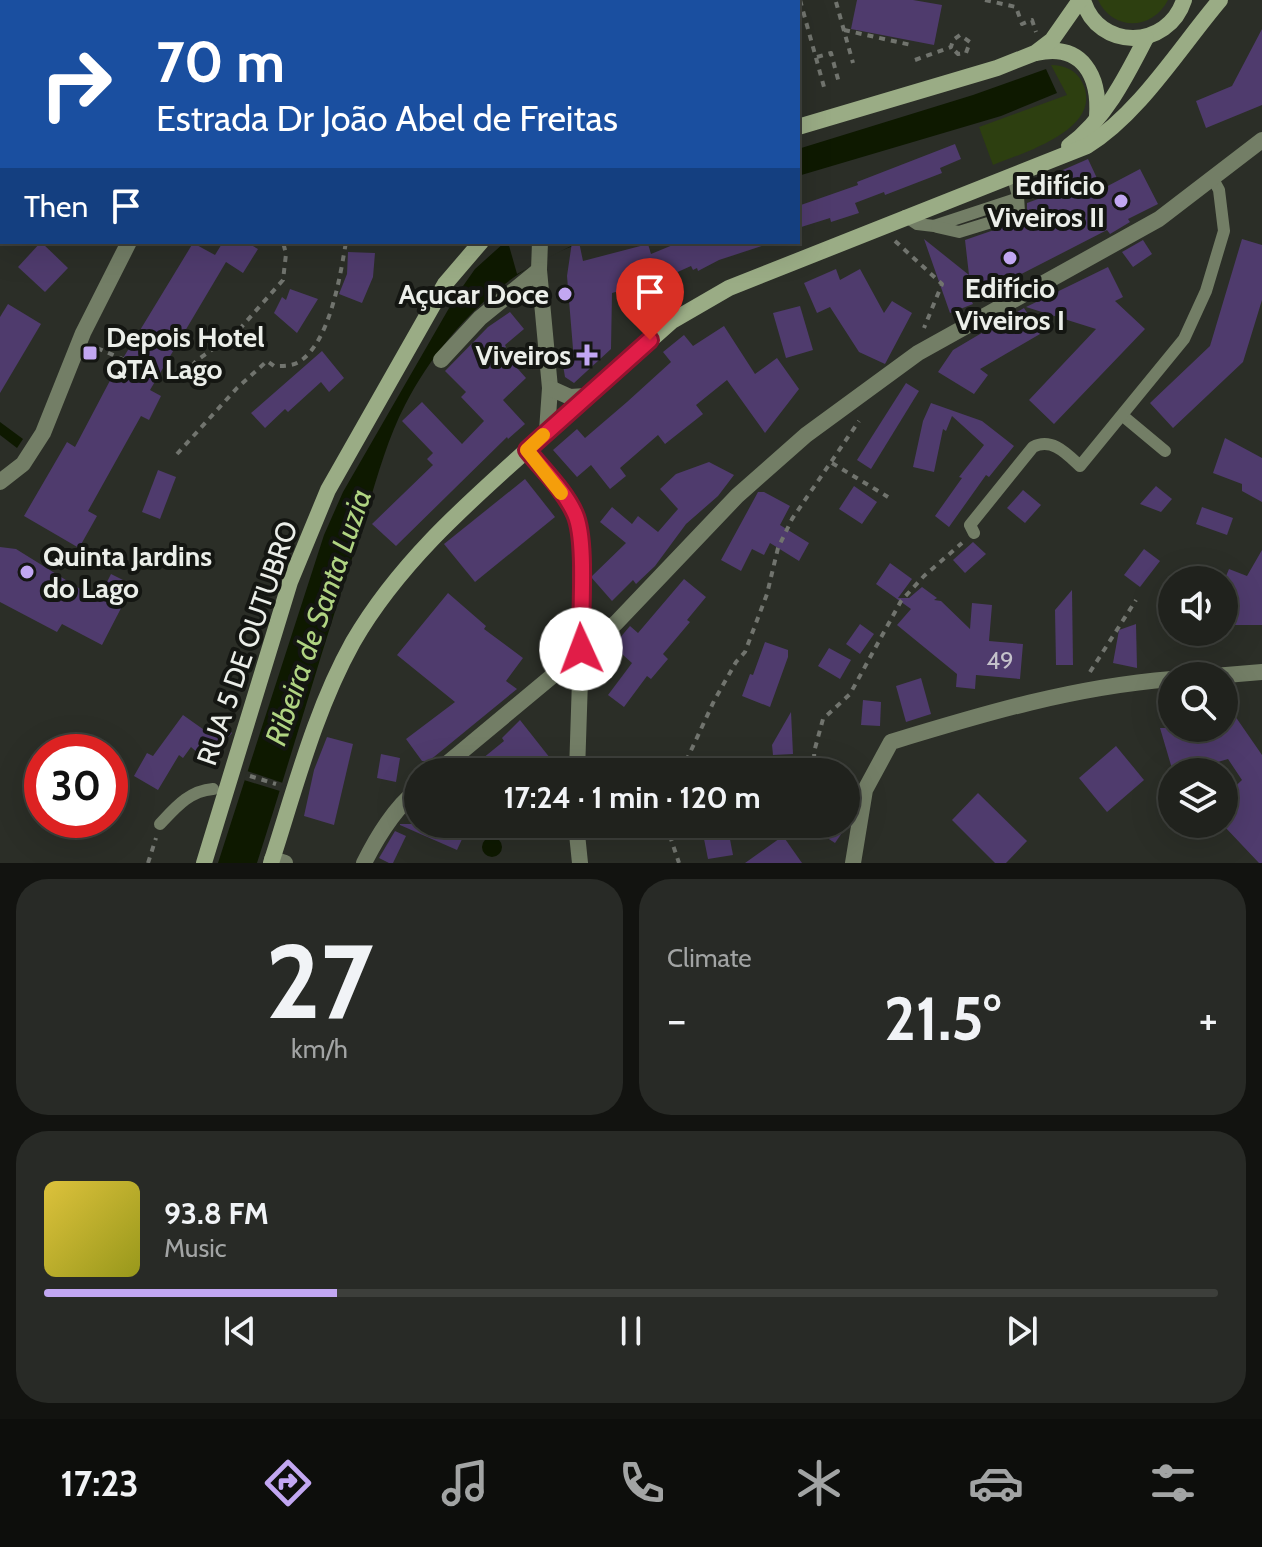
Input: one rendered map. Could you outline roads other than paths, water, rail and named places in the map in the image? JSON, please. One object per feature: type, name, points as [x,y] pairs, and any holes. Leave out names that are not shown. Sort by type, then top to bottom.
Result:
[{"type":"main road","points":[[1035,53],[1052,40],[1082,0],[1091,18],[1106,31],[1125,39],[1146,38],[1160,32],[1172,22],[1184,0]]},
{"type":"main road","points":[[276,862],[330,689],[354,641],[399,575],[423,548],[547,431],[672,321],[702,302],[905,216],[1087,146],[1103,136],[1135,104],[1220,0]]},
{"type":"main road","points":[[1055,157],[1083,136],[1097,120],[1131,69],[1146,38]]},
{"type":"main road","points":[[800,126],[997,68],[1035,53],[1058,50],[1074,56],[1088,68],[1097,92],[1097,120]]},
{"type":"main road","name":"RUA 5 DE OUTUBRO","points":[[204,863],[290,582],[328,490],[445,284],[479,244]]},
{"type":"street","points":[[453,758],[616,623],[737,496],[806,435],[918,353],[1159,219],[1262,140]]},
{"type":"street","points":[[0,482],[23,464],[43,433],[83,333],[128,244]]},
{"type":"street","points":[[540,244],[539,270],[550,388],[547,431]]},
{"type":"street","points":[[441,360],[480,318],[539,270]]},
{"type":"street","points":[[550,388],[570,397],[586,396]]},
{"type":"street","points":[[527,450],[570,503],[577,517],[581,543],[577,758]]},
{"type":"street","points":[[1238,674],[1262,672]]},
{"type":"street","points":[[853,863],[865,790],[891,742],[1007,706],[1078,691],[1158,681]]},
{"type":"street","points":[[364,863],[375,841],[404,801]]},
{"type":"street","points":[[577,838],[580,863]]},
{"type":"lane","points":[[905,216],[917,224],[959,232],[1011,216],[1019,212],[1012,174]]},
{"type":"lane","points":[[974,533],[970,525],[1033,447],[1041,443],[1051,444],[1080,466],[1184,339],[1206,291],[1224,231],[1219,190],[1213,179]]},
{"type":"lane","points":[[1123,416],[1165,451]]},
{"type":"lane","points":[[160,824],[183,799],[202,790],[213,789]]},
{"type":"water","points":[[1046,69],[1057,93],[1001,116],[800,175],[800,148]]},
{"type":"water","name":"Ribeira de Santa Luzia","points":[[503,244],[580,244],[529,267],[503,285],[457,329],[420,379],[397,421],[384,455],[257,863],[218,863],[324,535],[343,492],[456,296],[475,269]]},
{"type":"water","points":[[0,422],[23,439],[17,448],[0,435]]},
{"type":"water","points":[[487,838],[497,838],[502,843],[502,851],[496,857],[488,857],[482,851],[482,843]]},
{"type":"place","name":"Edifício Viveiros II","points":[[1121,201]]},
{"type":"place","name":"Edifício Viveiros I","points":[[1010,258]]},
{"type":"place","name":"Açucar Doce","points":[[565,294]]},
{"type":"place","name":"Depois Hotel QTA Lago","points":[[90,353]]},
{"type":"place","name":"Viveiros","points":[[587,355]]},
{"type":"place","name":"Quinta Jardins do Lago","points":[[27,572]]}]
